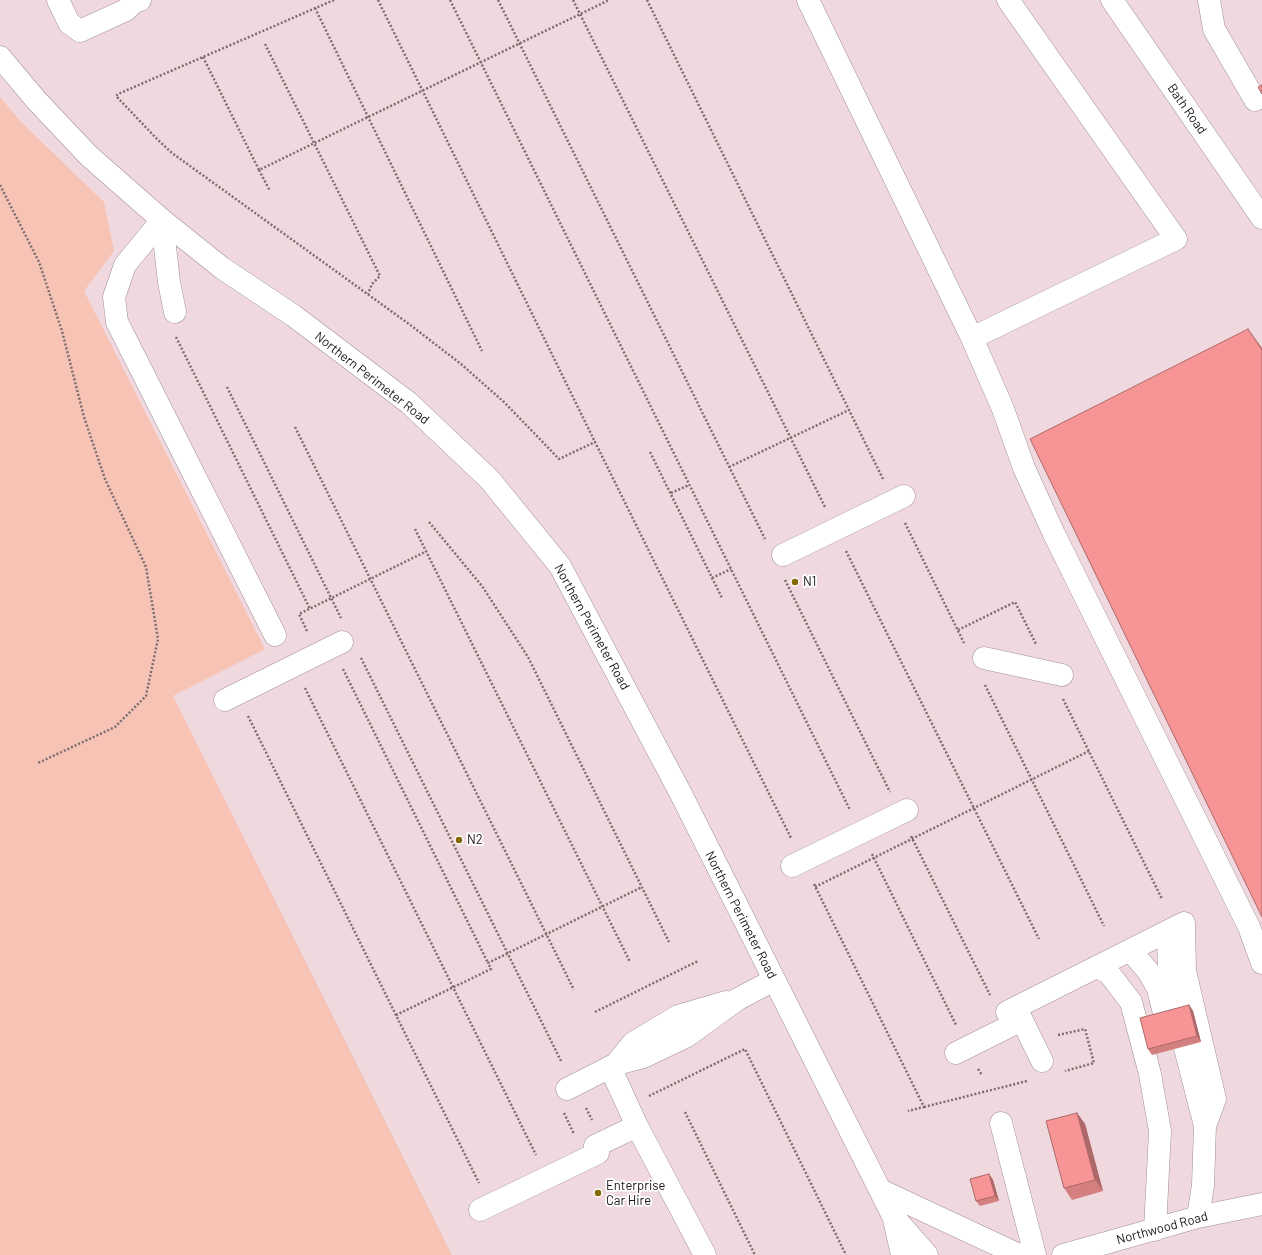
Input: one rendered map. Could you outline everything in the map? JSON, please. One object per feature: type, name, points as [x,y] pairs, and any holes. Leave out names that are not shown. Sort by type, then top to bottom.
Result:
[{"type":"street","points":[[58,0],[69,23],[80,31],[126,10],[136,0]]},
{"type":"street","points":[[808,0],[972,338],[1003,409],[1024,468],[1054,534],[1255,935],[1262,963]]},
{"type":"street","points":[[972,338],[1176,239],[1008,0]]},
{"type":"street","name":"Bath Road","points":[[1112,0],[1259,208]]},
{"type":"street","points":[[1209,0],[1214,29],[1260,104]]},
{"type":"street","name":"Northern Perimeter Road","points":[[0,57],[37,101],[89,156],[162,220],[222,268],[294,316],[409,403],[490,480],[560,566],[681,794],[893,1216],[902,1255]]},
{"type":"street","points":[[162,220],[169,282],[175,312]]},
{"type":"street","points":[[162,220],[125,265],[114,297],[117,322],[274,635]]},
{"type":"street","points":[[783,555],[899,498]]},
{"type":"street","points":[[225,700],[342,642]]},
{"type":"street","points":[[984,658],[1056,674]]},
{"type":"street","points":[[797,863],[907,810]]},
{"type":"street","points":[[1042,1061],[1022,1020],[1007,1012],[1102,970],[1130,950],[1176,927],[1169,976],[1178,1021],[1205,1126],[1203,1185],[1198,1217]]},
{"type":"street","points":[[1130,950],[1148,971],[1158,988],[1183,1089],[1205,1126]]},
{"type":"street","points":[[1102,970],[1130,1002],[1150,1074],[1160,1131],[1155,1230]]},
{"type":"street","points":[[567,1089],[613,1066],[633,1043],[678,1016],[738,999],[774,980]]},
{"type":"street","points":[[956,1053],[1022,1020]]},
{"type":"street","points":[[613,1066],[637,1126],[704,1255]]},
{"type":"street","points":[[1001,1123],[1035,1255]]},
{"type":"street","points":[[480,1210],[597,1150],[637,1126]]},
{"type":"street","points":[[880,1190],[1019,1255]]},
{"type":"street","name":"Northwood Road","points":[[1064,1255],[1198,1217],[1262,1204]]},
{"type":"street","name":"Northern Perimeter Road","points":[[893,1216],[927,1255]]},
{"type":"path","points":[[334,0],[116,96],[172,153],[368,294],[461,364],[504,402],[559,460],[595,442]]},
{"type":"path","points":[[378,0],[595,442],[797,863],[815,887],[924,1107],[908,1111]]},
{"type":"path","points":[[450,0],[957,1028]]},
{"type":"path","points":[[574,0],[1039,939]]},
{"type":"path","points":[[259,170],[609,0]]},
{"type":"path","points":[[647,0],[849,410],[899,498],[965,644]]},
{"type":"path","points":[[315,8],[482,351]]},
{"type":"path","points":[[265,44],[380,276],[372,284],[368,294]]},
{"type":"path","points":[[203,57],[270,191]]},
{"type":"path","points":[[0,185],[39,262],[62,330],[84,417],[105,479],[146,567],[158,639],[146,696],[115,727],[38,763]]},
{"type":"path","points":[[174,334],[310,609]]},
{"type":"path","points":[[227,387],[342,620]]},
{"type":"path","points":[[729,467],[849,410]]},
{"type":"path","points":[[295,427],[574,990]]},
{"type":"path","points":[[650,452],[722,598]]},
{"type":"path","points":[[670,493],[689,484]]},
{"type":"path","points":[[429,522],[482,586],[528,657],[669,942]]},
{"type":"path","points":[[415,529],[630,962]]},
{"type":"path","points":[[318,654],[299,614],[427,551]]},
{"type":"path","points":[[712,578],[731,569]]},
{"type":"path","points":[[958,630],[1015,602],[1056,674],[1089,751],[1162,899]]},
{"type":"path","points":[[360,655],[561,1061]]},
{"type":"path","points":[[343,668],[491,969],[396,1015]]},
{"type":"path","points":[[983,680],[1104,926]]},
{"type":"path","points":[[304,688],[537,1157]]},
{"type":"path","points":[[248,716],[480,1185]]},
{"type":"path","points":[[815,887],[1089,751]]},
{"type":"path","points":[[488,962],[642,886]]},
{"type":"path","points":[[595,1012],[698,960]]},
{"type":"path","points":[[648,1096],[745,1049],[846,1255]]},
{"type":"path","points":[[685,1112],[755,1255]]},
{"type":"path","points":[[564,1113],[574,1134]]},
{"type":"shaded area","points":[[0,97],[21,122],[104,202],[114,251],[84,291],[265,649],[173,696],[452,1255],[0,1255]]},
{"type":"building","points":[[1262,85],[1262,94],[1258,87]]},
{"type":"building","points":[[1248,329],[1262,350],[1262,917],[1030,439]]},
{"type":"building","points":[[1189,1005],[1197,1036],[1148,1049],[1140,1018]]},
{"type":"building","points":[[1077,1113],[1095,1180],[1064,1188],[1046,1121]]},
{"type":"building","points":[[989,1174],[995,1196],[976,1201],[970,1179]]},
{"type":"place","name":"N1","points":[[795,582]]},
{"type":"place","name":"N2","points":[[459,840]]},
{"type":"place","name":"Enterprise Car Hire","points":[[598,1193]]}]
